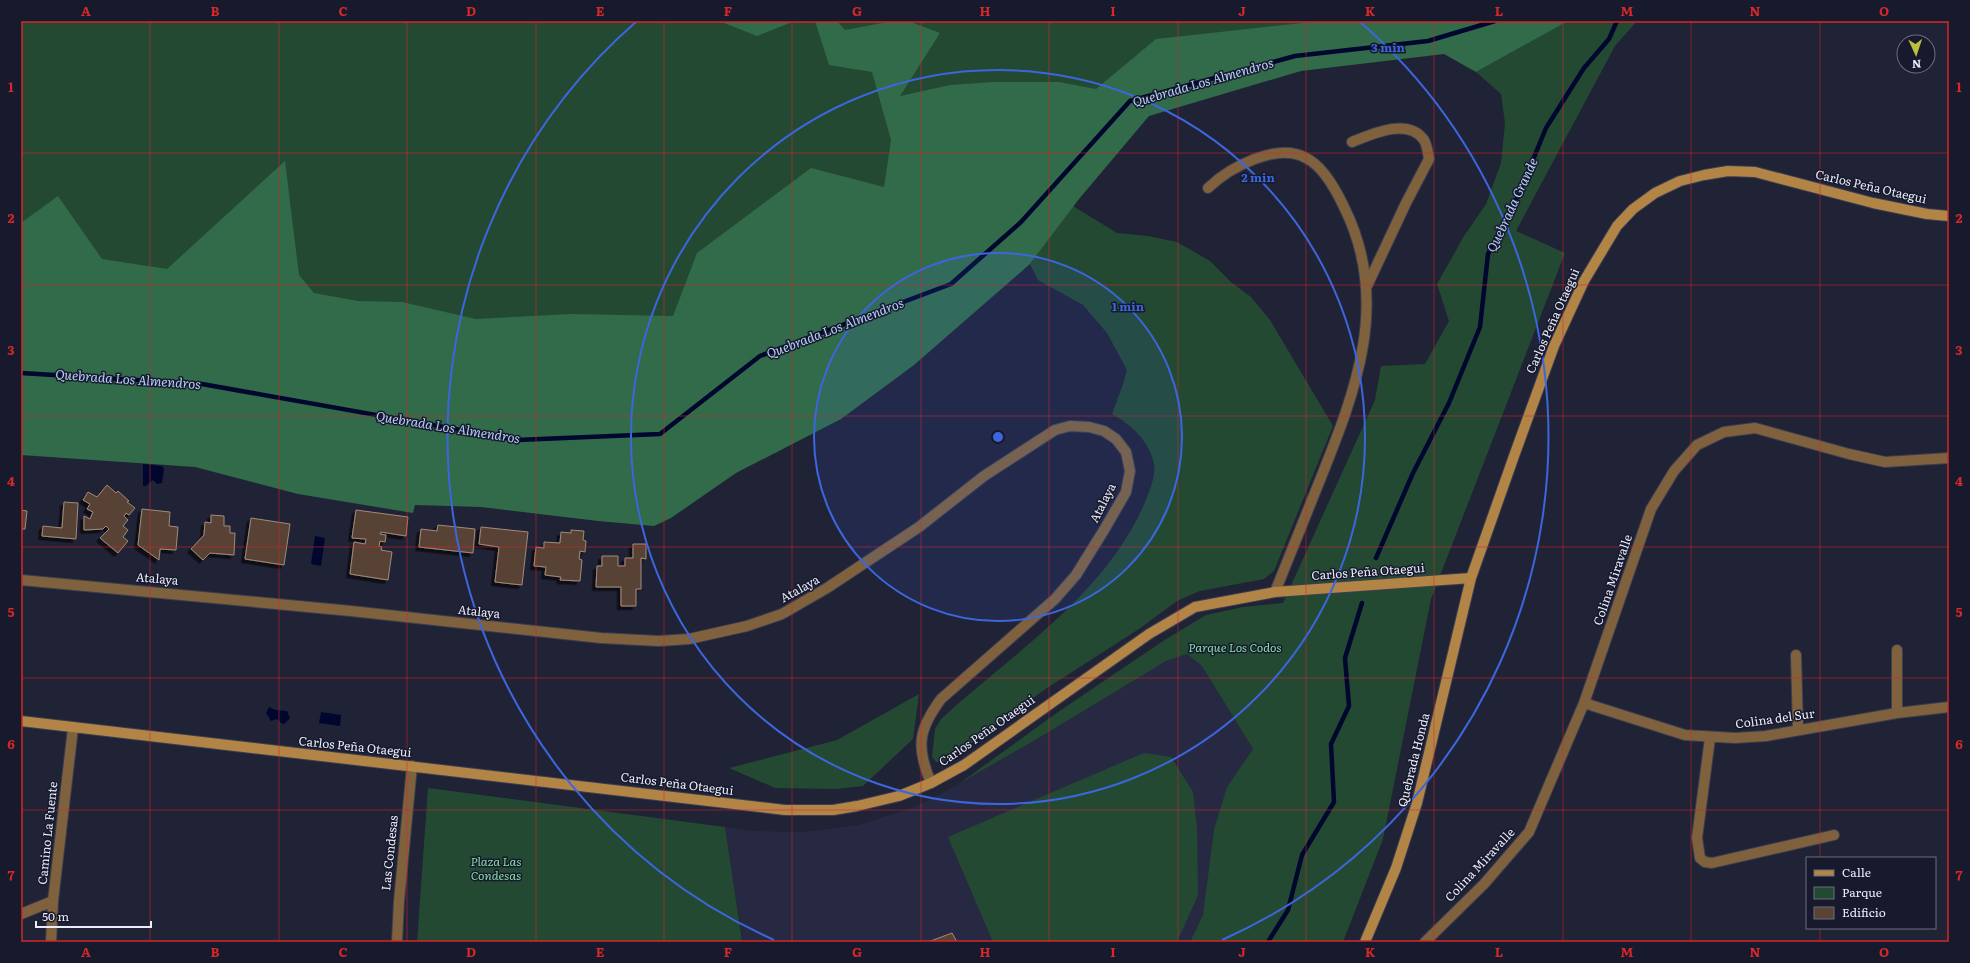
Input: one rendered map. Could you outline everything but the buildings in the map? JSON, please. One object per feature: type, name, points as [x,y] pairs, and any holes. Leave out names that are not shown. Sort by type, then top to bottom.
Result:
[{"type":"street","points":[[1352,142],[1378,131],[1401,129],[1415,131],[1425,141],[1429,159],[1406,203],[1367,286]]},
{"type":"street","points":[[1208,188],[1231,170],[1263,156],[1284,152],[1301,155],[1316,162],[1341,201],[1353,225],[1361,254],[1367,286],[1366,311],[1360,364],[1346,414],[1275,592]]},
{"type":"street","name":"Carlos Peña Otaegui","points":[[21,721],[785,810],[833,810],[881,801],[931,783],[974,758],[1149,634],[1195,607],[1275,592],[1471,578],[1554,346],[1584,280],[1602,247],[1617,226],[1633,209],[1655,193],[1680,181],[1704,174],[1728,171],[1755,172],[1873,203],[1927,214],[1949,216]]},
{"type":"street","name":"Atalaya","points":[[21,580],[343,610],[601,638],[659,641],[689,639],[747,626],[782,614],[827,588],[919,527],[984,476],[1055,430],[1070,426],[1089,427],[1104,431],[1116,439],[1126,452],[1130,471],[1126,492],[1076,575],[1055,599],[941,699],[928,717],[922,733],[921,747],[925,768],[931,783]]},
{"type":"street","name":"Colina Miravalle","points":[[1425,942],[1484,884],[1529,832],[1584,703],[1651,509],[1674,471],[1697,445],[1724,432],[1755,428],[1849,454],[1885,462],[1949,458]]},
{"type":"street","name":"Quebrada Honda","points":[[1364,942],[1396,868],[1417,803],[1471,578]]},
{"type":"street","points":[[1897,650],[1897,713]]},
{"type":"street","points":[[1796,656],[1798,730]]},
{"type":"street","name":"Colina del Sur","points":[[1584,703],[1685,735],[1710,738],[1766,736],[1897,713],[1949,708]]},
{"type":"street","name":"Camino La Fuente","points":[[51,942],[53,901],[73,728]]},
{"type":"street","points":[[1710,738],[1697,838],[1700,858],[1706,862],[1712,863],[1834,835]]},
{"type":"street","name":"Las Condesas","points":[[397,942],[399,901],[412,766]]},
{"type":"street","points":[[21,914],[53,901]]},
{"type":"shaded area","points":[[143,464],[162,466],[164,469],[162,483],[157,484],[153,480],[146,486],[143,486]]},
{"type":"shaded area","points":[[315,536],[325,538],[321,566],[311,564]]},
{"type":"shaded area","points":[[1187,654],[1202,666],[1253,749],[1227,787],[1203,915],[1190,942],[743,942],[725,827],[751,831],[805,832],[858,825],[910,809],[935,797],[1037,739],[1166,661]]},
{"type":"shaded area","points":[[269,707],[276,710],[287,711],[290,718],[284,724],[277,719],[271,721],[266,713]]},
{"type":"shaded area","points":[[321,712],[341,715],[340,726],[319,723]]},
{"type":"green space","points":[[21,21],[1438,21],[1122,87],[747,341],[21,339]]},
{"type":"green space","points":[[719,21],[795,21],[757,36]]},
{"type":"green space","points":[[815,21],[837,21],[845,30],[893,21],[908,21],[940,33],[900,96],[950,85],[993,82],[1059,82],[1096,89],[1156,39],[1320,21],[1568,21],[1476,72],[1444,54],[1301,71],[1149,116],[1079,199],[1030,264],[914,365],[841,419],[736,473],[671,518],[654,526],[481,507],[415,505],[413,513],[298,494],[195,467],[21,455],[21,223],[58,196],[102,259],[167,269],[285,161],[299,275],[314,293],[358,301],[402,302],[476,319],[571,314],[673,316],[697,253],[811,168],[884,187],[891,140],[872,72],[829,65]]},
{"type":"green space","name":"Parque Los Codos","points":[[1568,21],[1637,21],[1615,46],[1516,231],[1565,253],[1431,599],[1383,839],[1343,942],[1190,942],[1203,915],[1214,830],[1227,787],[1253,749],[1202,666],[1187,654],[1166,661],[1037,739],[960,783],[1058,712],[1163,641],[1206,615],[1243,607],[1283,603],[1375,400],[1381,366],[1425,364],[1449,321],[1437,284],[1464,236],[1486,204],[1501,163],[1505,123],[1501,94],[1476,72]]},
{"type":"green space","points":[[1073,206],[1117,233],[1148,236],[1177,242],[1210,261],[1231,282],[1251,297],[1270,320],[1333,426],[1274,571],[1264,579],[1200,591],[1177,601],[1139,629],[1044,690],[955,755],[943,762],[936,762],[932,757],[935,729],[941,719],[1056,620],[1083,593],[1107,565],[1129,534],[1146,500],[1153,479],[1154,462],[1145,443],[1131,427],[1112,414],[1127,370],[1107,333],[1083,305],[1038,280],[1030,264]]},
{"type":"green space","points":[[919,694],[913,739],[863,786],[836,789],[775,788],[729,768],[837,740]]},
{"type":"green space","points":[[1144,753],[1171,757],[1193,792],[1197,828],[1198,895],[1177,942],[993,942],[948,837]]},
{"type":"green space","name":"Plaza Las Condesas","points":[[428,788],[725,827],[742,940],[740,942],[417,942]]},
{"type":"waterway","name":"Quebrada Los Almendros","points":[[21,373],[202,384],[517,440],[660,434],[760,356],[951,284],[1021,222],[1130,101],[1295,56],[1428,41],[1495,21]]},
{"type":"waterway","name":"Quebrada Grande","points":[[1376,558],[1413,473],[1449,403],[1480,327],[1488,254],[1519,194],[1546,128],[1584,68],[1609,39],[1617,21]]},
{"type":"waterway","name":"Quebrada Grande","points":[[1268,942],[1288,910],[1302,855],[1334,802],[1331,744],[1349,706],[1345,658],[1362,603]]}]
